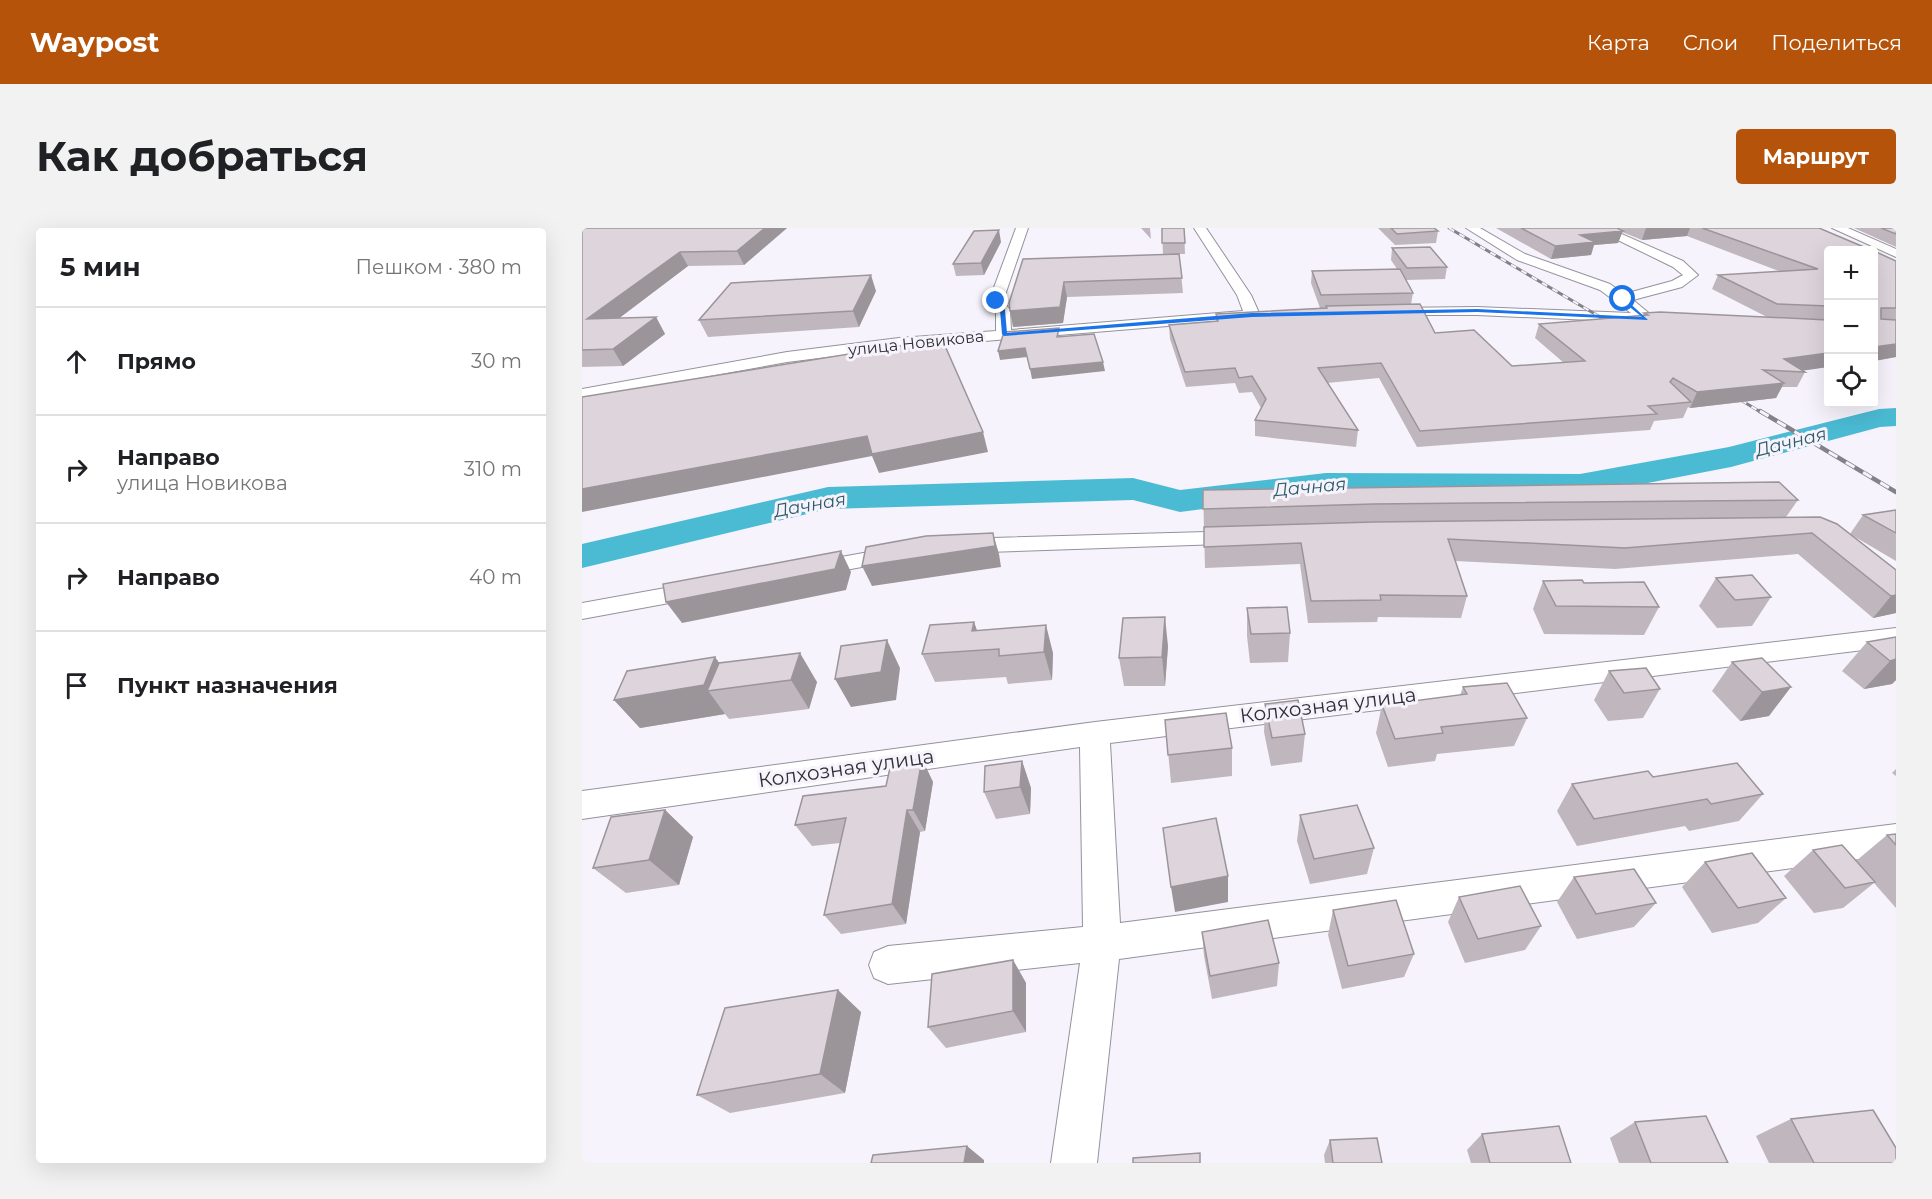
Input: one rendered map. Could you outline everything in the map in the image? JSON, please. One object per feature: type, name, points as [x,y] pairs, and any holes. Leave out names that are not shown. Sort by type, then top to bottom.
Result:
[{"type":"street","points":[[1004,334],[1003,310],[996,301],[1022,228]]},
{"type":"street","name":"улица Новикова","points":[[582,394],[787,357],[898,343],[1258,315],[1200,228]]},
{"type":"street","points":[[1472,228],[1521,257],[1605,287],[1647,319]]},
{"type":"street","points":[[1599,228],[1678,264],[1691,275],[1677,285],[1623,299],[1647,319]]},
{"type":"street","points":[[1838,228],[1896,253]]},
{"type":"street","points":[[1370,313],[1477,311],[1681,320]]},
{"type":"street","points":[[790,573],[940,546],[1263,537]]},
{"type":"street","points":[[582,611],[721,586]]},
{"type":"street","name":"Колхозная улица","points":[[582,805],[1095,733],[1896,637]]},
{"type":"street","points":[[1074,1163],[1102,943],[1095,733]]},
{"type":"street","points":[[888,965],[1102,943],[1896,839]]},
{"type":"building","points":[[582,228],[765,228],[737,251],[680,252],[587,319],[656,317],[613,349],[582,350]]},
{"type":"building","points":[[1162,228],[1184,228],[1185,243],[1162,243]]},
{"type":"building","points":[[1391,228],[1434,228],[1438,231],[1397,234]]},
{"type":"building","points":[[1521,228],[1617,228],[1623,231],[1580,235],[1595,242],[1555,246]]},
{"type":"building","points":[[1702,228],[1819,228],[1862,246],[1824,246],[1824,306],[1777,304],[1718,275],[1818,269]]},
{"type":"building","points":[[1881,228],[1896,228],[1896,234]]},
{"type":"building","points":[[999,230],[981,263],[953,264],[974,231]]},
{"type":"building","points":[[1430,247],[1447,267],[1407,268],[1392,248]]},
{"type":"building","points":[[1878,253],[1896,261],[1896,308],[1881,308],[1881,319],[1896,320],[1896,344],[1878,346]]},
{"type":"building","points":[[1179,254],[1182,278],[1064,282],[1060,307],[1010,311],[1009,303],[1023,259]]},
{"type":"building","points":[[1400,269],[1413,293],[1321,295],[1312,271]]},
{"type":"building","points":[[871,275],[853,311],[699,320],[731,283]]},
{"type":"building","points":[[1420,304],[1435,333],[1474,330],[1512,366],[1585,361],[1539,324],[1648,315],[1644,313],[1660,312],[1824,320],[1824,354],[1784,359],[1805,372],[1763,370],[1784,383],[1697,392],[1673,378],[1670,382],[1691,402],[1648,406],[1657,414],[1420,431],[1381,363],[1318,368],[1358,430],[1255,420],[1266,399],[1252,376],[1239,378],[1235,368],[1185,372],[1169,325],[1218,321],[1216,314],[1327,308],[1326,306]]},
{"type":"building","points":[[1059,328],[1057,337],[1094,334],[1103,362],[1030,369],[1025,348],[998,351],[1004,332]]},
{"type":"building","points":[[942,339],[983,432],[872,454],[867,436],[582,489],[582,397]]},
{"type":"building","points":[[1779,482],[1798,500],[1373,504],[1203,509],[1203,490]]},
{"type":"building","points":[[1896,510],[1896,533],[1863,515]]},
{"type":"building","points":[[1820,517],[1837,524],[1896,570],[1896,595],[1891,596],[1812,533],[1625,548],[1448,539],[1467,596],[1380,595],[1381,600],[1311,601],[1301,543],[1204,547],[1204,527],[1373,522]]},
{"type":"building","points":[[993,533],[995,546],[862,566],[866,547],[926,536]]},
{"type":"building","points":[[841,551],[835,569],[666,602],[663,584]]},
{"type":"building","points":[[1752,575],[1771,597],[1735,600],[1716,578]]},
{"type":"building","points":[[1582,580],[1584,583],[1644,582],[1659,607],[1556,606],[1543,581]]},
{"type":"building","points":[[1287,607],[1290,633],[1251,634],[1247,608]]},
{"type":"building","points":[[1165,617],[1162,657],[1119,658],[1123,618]]},
{"type":"building","points":[[974,622],[972,631],[1046,625],[1044,652],[999,656],[999,649],[922,654],[930,625]]},
{"type":"building","points":[[1896,637],[1896,659],[1890,661],[1867,642]]},
{"type":"building","points":[[887,640],[881,672],[835,679],[841,646]]},
{"type":"building","points":[[800,653],[791,680],[707,691],[719,663]]},
{"type":"building","points":[[715,657],[704,685],[614,700],[627,671]]},
{"type":"building","points":[[1762,658],[1791,687],[1762,692],[1732,662]]},
{"type":"building","points":[[1646,668],[1660,689],[1624,693],[1609,671]]},
{"type":"building","points":[[1507,683],[1527,718],[1441,727],[1443,733],[1395,739],[1382,705],[1467,694],[1463,687]]},
{"type":"building","points":[[1298,700],[1305,734],[1272,738],[1265,704]]},
{"type":"building","points":[[1226,713],[1232,748],[1168,755],[1165,720]]},
{"type":"building","points":[[922,759],[913,810],[907,810],[892,904],[824,915],[846,818],[795,825],[803,796],[886,786],[891,763]]},
{"type":"building","points":[[1022,761],[1020,787],[984,792],[985,766]]},
{"type":"building","points":[[1737,763],[1763,794],[1711,804],[1707,799],[1594,819],[1572,784],[1648,771],[1653,777]]},
{"type":"building","points":[[1357,805],[1374,848],[1314,859],[1300,815]]},
{"type":"building","points":[[665,810],[649,860],[593,868],[611,817]]},
{"type":"building","points":[[1216,818],[1228,876],[1171,887],[1163,828]]},
{"type":"building","points":[[1896,834],[1896,845],[1887,835]]},
{"type":"building","points":[[1842,845],[1875,882],[1845,888],[1813,850]]},
{"type":"building","points":[[1752,853],[1786,898],[1738,908],[1705,862]]},
{"type":"building","points":[[1634,869],[1656,903],[1596,914],[1574,877]]},
{"type":"building","points":[[1520,886],[1541,926],[1478,939],[1459,897]]},
{"type":"building","points":[[1396,900],[1414,954],[1348,966],[1333,910]]},
{"type":"building","points":[[1268,920],[1279,963],[1210,976],[1202,932]]},
{"type":"building","points":[[1013,960],[1013,1011],[928,1027],[932,974]]},
{"type":"building","points":[[838,990],[820,1074],[697,1095],[725,1008]]},
{"type":"building","points":[[1873,1110],[1896,1148],[1896,1163],[1814,1163],[1791,1119]]},
{"type":"building","points":[[1706,1116],[1728,1163],[1651,1163],[1635,1122]]},
{"type":"building","points":[[1559,1126],[1571,1163],[1490,1163],[1482,1134]]},
{"type":"building","points":[[1377,1138],[1382,1163],[1333,1163],[1330,1140]]},
{"type":"building","points":[[967,1146],[964,1163],[871,1163],[873,1155]]},
{"type":"building","points":[[1200,1153],[1200,1163],[1133,1163],[1133,1158]]},
{"type":"waterway","name":"Дачная","points":[[582,556],[828,498],[1133,489],[1180,501],[1326,483],[1580,485],[1731,457],[1879,418],[1896,417]]},
{"type":"railway","points":[[1449,228],[1617,327]]},
{"type":"railway","points":[[1731,394],[1762,413]]},
{"type":"railway","points":[[1760,411],[1896,492]]},
{"type":"route","points":[[996,301],[1003,310],[1004,334],[1252,315],[1477,311],[1647,319],[1623,299]]}]
